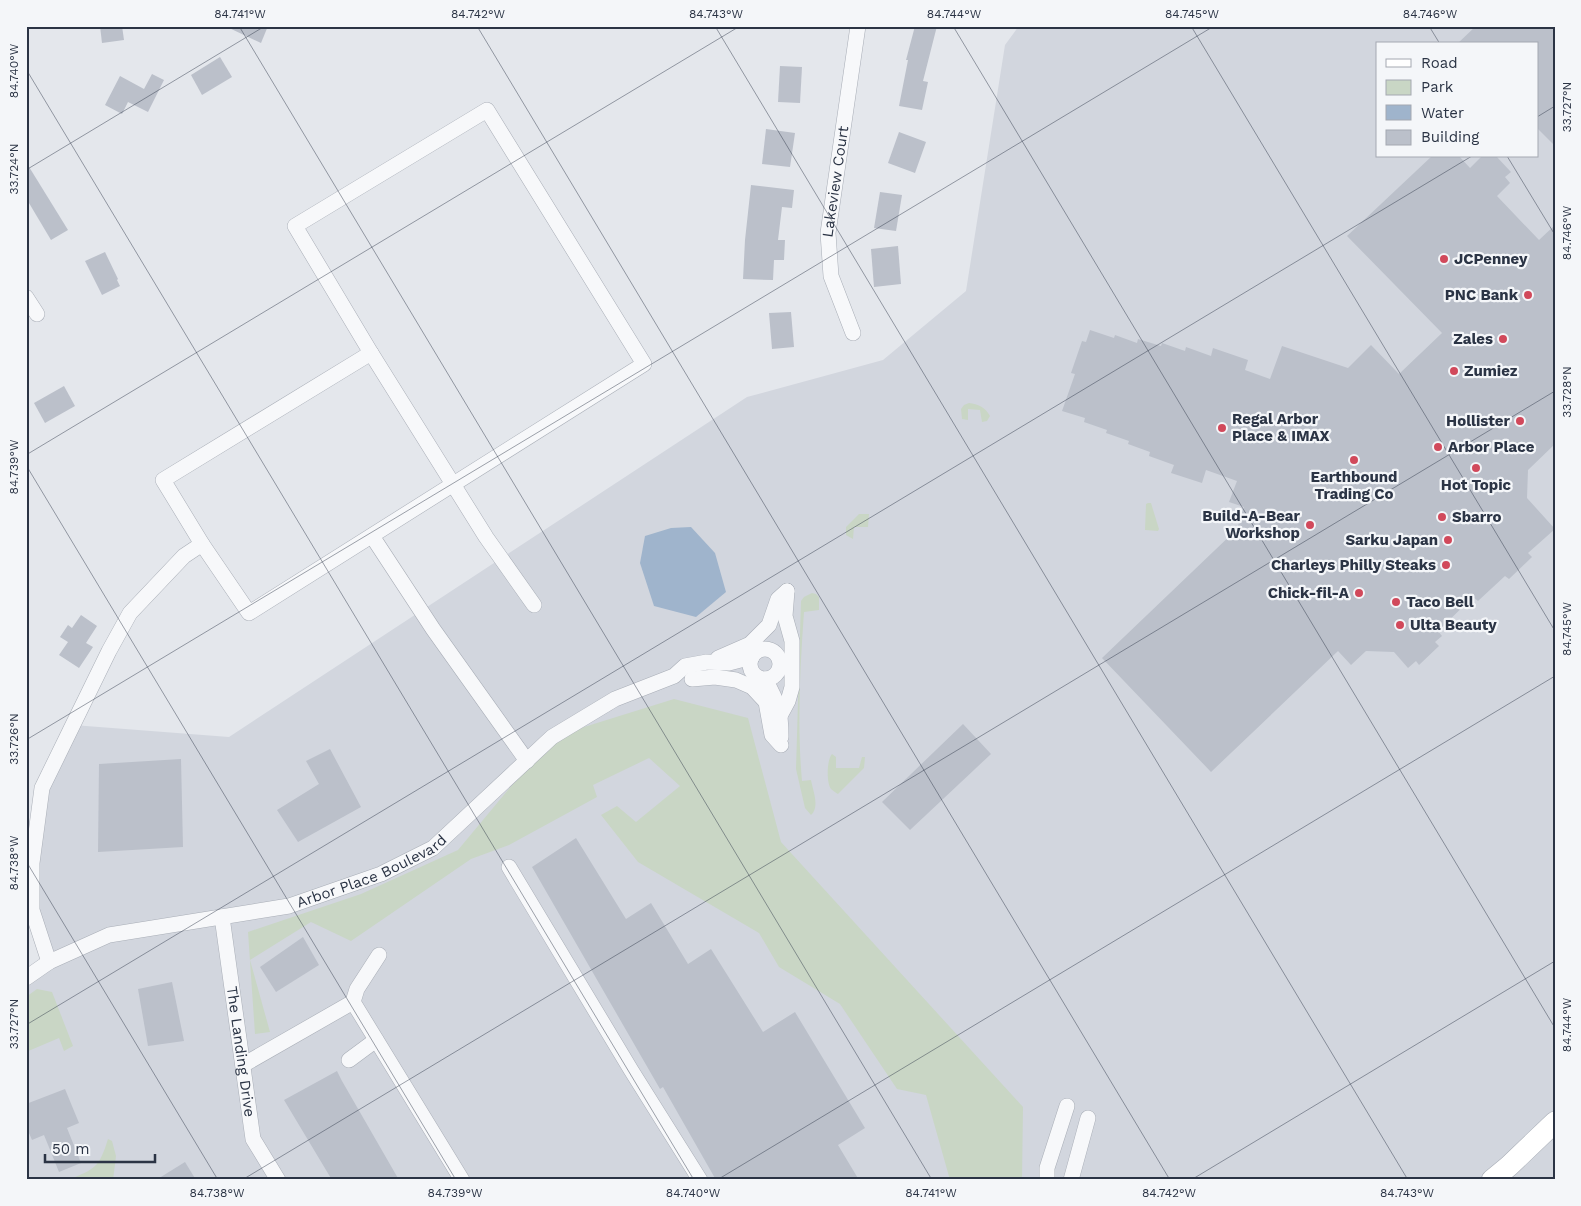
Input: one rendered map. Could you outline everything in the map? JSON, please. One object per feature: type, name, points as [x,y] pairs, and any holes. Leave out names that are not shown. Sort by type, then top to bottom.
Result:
[{"type":"main road","points":[[1492,1180],[1555,1122]]},
{"type":"street","name":"Lakeview Court","points":[[853,333],[831,276],[828,233],[858,26]]},
{"type":"street","points":[[371,353],[163,480],[202,544],[249,613],[453,485],[644,364],[487,110],[295,226],[453,485],[486,537],[534,605]]},
{"type":"street","points":[[26,297],[37,314]]},
{"type":"street","points":[[372,536],[433,629],[527,761]]},
{"type":"street","points":[[49,962],[32,910],[32,863],[42,788],[109,651],[130,613],[184,556],[202,544]]},
{"type":"street","points":[[674,676],[692,679],[715,677],[736,680],[752,687],[766,702],[772,735],[781,741],[781,714],[762,666],[785,616],[787,591],[778,600],[769,625],[750,644],[707,662]]},
{"type":"street","points":[[781,714],[792,687],[792,641],[785,616]]},
{"type":"street","points":[[692,679],[709,672],[780,665],[778,657],[792,641]]},
{"type":"street","name":"Arbor Place Boulevard","points":[[26,978],[49,962],[109,935],[289,906],[381,874],[433,848],[552,737],[615,699],[674,676],[685,666],[707,662],[762,666]]},
{"type":"street","points":[[762,666],[792,687]]},
{"type":"street","points":[[509,867],[631,1070],[700,1180]]},
{"type":"street","name":"The Landing Drive","points":[[222,917],[253,1139],[278,1180]]},
{"type":"street","points":[[243,1064],[353,1002],[357,989],[379,955]]},
{"type":"street","points":[[353,1002],[462,1180]]},
{"type":"street","points":[[349,1060],[376,1040]]},
{"type":"street","points":[[1046,1180],[1047,1168],[1067,1106]]},
{"type":"street","points":[[1070,1180],[1088,1118]]},
{"type":"shaded area","name":"Arbor Place","points":[[1019,26],[1555,26],[1555,1180],[26,1180],[26,978],[49,962],[32,910],[42,788],[73,725],[229,737],[747,397],[883,360],[966,291],[1005,45]]},
{"type":"green space","points":[[969,403],[978,405],[986,410],[990,416],[987,421],[982,422],[980,410],[968,409],[968,420],[962,419],[961,409]]},
{"type":"green space","points":[[1151,503],[1158,531],[1145,530],[1146,504]]},
{"type":"green space","points":[[859,514],[869,514],[868,527],[854,527],[853,539],[846,535],[846,527]]},
{"type":"green space","points":[[812,593],[819,597],[819,610],[804,612],[799,718],[802,781],[811,780],[815,799],[814,812],[811,815],[805,808],[796,769],[801,601]]},
{"type":"green space","points":[[674,699],[748,718],[781,842],[1023,1107],[1022,1180],[950,1180],[926,1095],[897,1089],[840,1004],[779,967],[759,933],[638,862],[601,815],[617,806],[636,822],[680,786],[649,758],[593,785],[597,797],[509,845],[471,859],[351,941],[311,922],[250,960],[270,1032],[255,1034],[248,932],[361,894],[458,850],[552,737]]},
{"type":"green space","points":[[832,754],[836,757],[836,768],[859,768],[862,757],[865,757],[864,768],[838,794],[831,789],[828,781],[828,765]]},
{"type":"green space","points":[[37,989],[52,992],[73,1046],[64,1051],[59,1038],[26,1052],[26,997]]},
{"type":"green space","points":[[108,1139],[112,1141],[116,1156],[113,1180],[68,1180],[90,1170],[99,1162]]},
{"type":"water","points":[[691,527],[715,553],[726,592],[696,617],[654,606],[640,563],[645,536],[671,528]]},
{"type":"building","points":[[100,26],[122,26],[124,40],[102,43]]},
{"type":"building","points":[[225,26],[268,26],[261,43]]},
{"type":"building","points":[[915,26],[937,26],[923,81],[928,82],[922,110],[899,106],[908,60],[906,60]]},
{"type":"building","points":[[1476,26],[1555,26],[1555,146],[1538,129],[1538,42],[1459,42]]},
{"type":"building","points":[[220,57],[232,77],[202,95],[191,75]]},
{"type":"building","points":[[780,66],[802,67],[800,103],[778,102]]},
{"type":"building","points":[[152,74],[164,80],[148,112],[128,102],[122,114],[105,105],[120,76],[144,89]]},
{"type":"building","points":[[766,129],[795,133],[790,167],[762,164]]},
{"type":"building","points":[[899,132],[926,142],[915,173],[888,163]]},
{"type":"building","points":[[1430,158],[1461,158],[1470,168],[1480,158],[1498,158],[1511,172],[1505,177],[1510,183],[1497,196],[1539,240],[1555,225],[1555,444],[1528,470],[1527,498],[1555,529],[1528,553],[1532,557],[1509,579],[1505,576],[1478,601],[1473,597],[1438,631],[1442,636],[1435,642],[1439,646],[1419,665],[1416,661],[1408,668],[1394,652],[1366,651],[1351,665],[1338,651],[1211,772],[1102,658],[1237,529],[1244,507],[1229,502],[1237,481],[1206,470],[1202,483],[1171,473],[1174,465],[1149,456],[1150,452],[1128,444],[1129,441],[1106,433],[1107,430],[1084,422],[1085,418],[1062,411],[1075,374],[1071,373],[1082,341],[1086,342],[1090,330],[1114,338],[1115,335],[1137,343],[1138,339],[1161,346],[1162,343],[1185,351],[1186,347],[1211,356],[1213,348],[1248,360],[1245,370],[1270,379],[1282,346],[1348,368],[1371,345],[1399,374],[1442,333],[1347,236]]},
{"type":"building","points":[[26,162],[68,230],[51,240],[26,198]]},
{"type":"building","points":[[751,185],[794,190],[792,208],[782,207],[778,240],[785,240],[784,260],[774,260],[773,280],[743,279]]},
{"type":"building","points":[[880,192],[902,195],[896,231],[874,228]]},
{"type":"building","points":[[898,246],[901,284],[874,287],[871,249]]},
{"type":"building","points":[[105,252],[120,286],[102,295],[85,261]]},
{"type":"building","points":[[791,312],[794,347],[772,349],[769,313]]},
{"type":"building","points":[[64,386],[75,406],[45,423],[34,403]]},
{"type":"building","points":[[81,615],[97,626],[86,643],[93,647],[79,668],[59,655],[68,642],[60,637],[68,625],[72,628]]},
{"type":"building","points":[[963,724],[991,754],[910,830],[882,802]]},
{"type":"building","points":[[330,749],[361,807],[298,842],[277,810],[319,784],[306,761]]},
{"type":"building","points":[[181,759],[183,847],[98,852],[99,764]]},
{"type":"building","points":[[576,838],[626,919],[651,903],[688,964],[711,949],[763,1032],[795,1012],[865,1128],[838,1145],[859,1180],[716,1180],[663,1087],[660,1089],[532,867]]},
{"type":"building","points":[[303,937],[319,965],[276,992],[260,967]]},
{"type":"building","points":[[172,982],[184,1041],[148,1046],[138,989]]},
{"type":"building","points":[[337,1071],[399,1180],[332,1180],[284,1100]]},
{"type":"building","points":[[65,1089],[79,1123],[67,1128],[81,1163],[59,1172],[44,1135],[32,1140],[26,1126],[26,1104]]},
{"type":"building","points":[[185,1162],[196,1180],[156,1180]]},
{"type":"place","name":"JCPenney","points":[[1444,259]]},
{"type":"place","name":"PNC Bank","points":[[1528,295]]},
{"type":"place","name":"Zales","points":[[1503,339]]},
{"type":"place","name":"Zumiez","points":[[1454,371]]},
{"type":"place","name":"Hollister","points":[[1520,421]]},
{"type":"place","name":"Regal Arbor Place & IMAX","points":[[1222,428]]},
{"type":"place","name":"Arbor Place","points":[[1438,447]]},
{"type":"place","name":"Earthbound Trading Co","points":[[1354,460]]},
{"type":"place","name":"Hot Topic","points":[[1476,468]]},
{"type":"place","name":"Sbarro","points":[[1442,517]]},
{"type":"place","name":"Build-A-Bear Workshop","points":[[1310,525]]},
{"type":"place","name":"Sarku Japan","points":[[1448,540]]},
{"type":"place","name":"Charleys Philly Steaks","points":[[1446,565]]},
{"type":"place","name":"Chick-fil-A","points":[[1359,593]]},
{"type":"place","name":"Taco Bell","points":[[1396,602]]},
{"type":"place","name":"Ulta Beauty","points":[[1400,625]]}]
